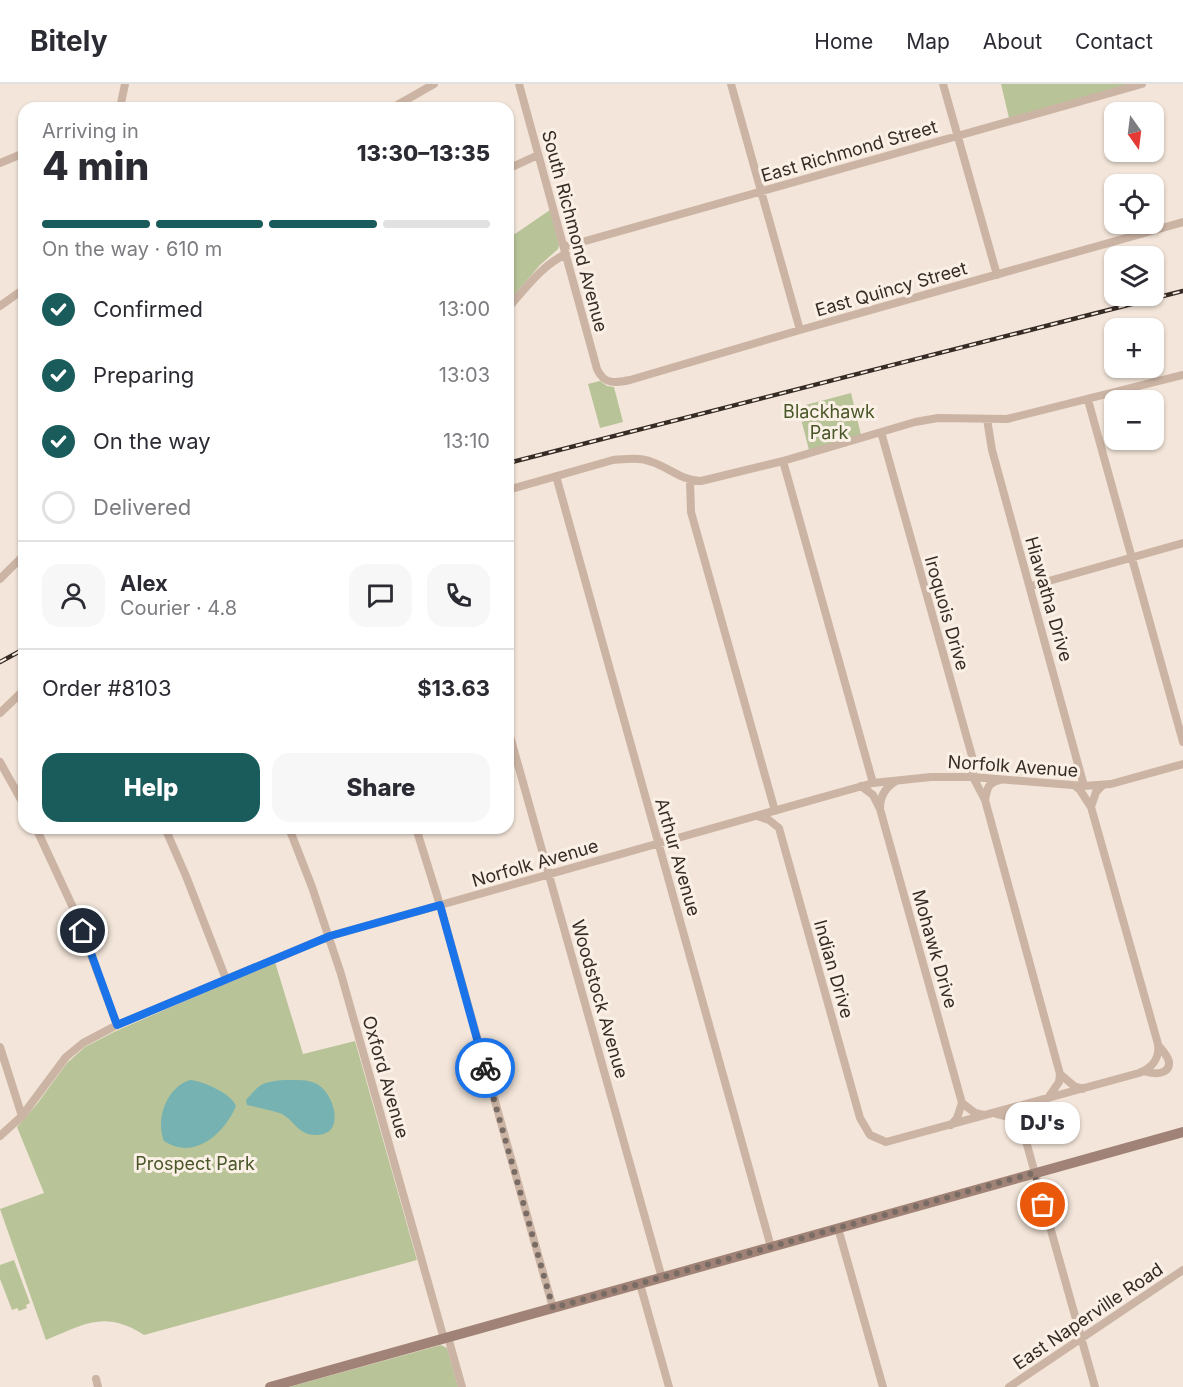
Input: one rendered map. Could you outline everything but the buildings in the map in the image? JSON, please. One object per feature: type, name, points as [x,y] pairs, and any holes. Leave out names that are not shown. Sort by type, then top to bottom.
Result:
[{"type":"main road","points":[[270,1387],[1183,1132]]},
{"type":"street","points":[[121,102],[124,84]]},
{"type":"street","points":[[402,102],[434,84]]},
{"type":"street","name":"South Richmond Avenue","points":[[519,84],[597,369],[600,376],[607,381]]},
{"type":"street","points":[[731,84],[800,330]]},
{"type":"street","points":[[943,84],[996,275]]},
{"type":"street","name":"East Richmond Street","points":[[565,250],[761,191],[1142,84]]},
{"type":"street","points":[[514,166],[538,155]]},
{"type":"street","points":[[0,163],[18,156]]},
{"type":"street","name":"East Quincy Street","points":[[607,381],[615,383],[630,380],[1183,222]]},
{"type":"street","points":[[514,301],[565,250]]},
{"type":"street","points":[[0,306],[18,293]]},
{"type":"street","points":[[514,488],[613,460],[640,459],[657,464],[690,481],[717,478],[915,422],[938,418],[987,420],[1007,418],[1183,375]]},
{"type":"street","points":[[1088,399],[1183,742]]},
{"type":"street","name":"Hiawatha Drive","points":[[987,420],[992,450],[1084,786]]},
{"type":"street","name":"Iroquois Drive","points":[[881,432],[972,756],[973,777],[985,800],[1060,1074]]},
{"type":"street","points":[[783,461],[873,783]]},
{"type":"street","name":"Arthur Avenue","points":[[556,476],[771,1247]]},
{"type":"street","points":[[690,481],[691,512],[775,812]]},
{"type":"street","points":[[1030,586],[1183,543]]},
{"type":"street","points":[[0,579],[18,561]]},
{"type":"street","points":[[0,713],[18,696]]},
{"type":"street","name":"Woodstock Avenue","points":[[514,750],[662,1278]]},
{"type":"street","points":[[0,762],[18,794]]},
{"type":"street","name":"Norfolk Avenue","points":[[0,1136],[22,1116],[66,1057],[83,1043],[117,1025],[330,936],[873,783],[931,777],[973,777],[1073,786],[1104,785],[1183,764]]},
{"type":"street","points":[[985,800],[987,788],[993,781],[1004,779]]},
{"type":"street","points":[[880,809],[882,795],[886,788],[897,780]]},
{"type":"street","points":[[1091,807],[1096,792],[1104,785]]},
{"type":"street","name":"Mohawk Drive","points":[[861,786],[873,795],[880,809],[962,1103]]},
{"type":"street","points":[[951,1125],[1144,1071],[1154,1063],[1158,1055],[1158,1044],[1091,807],[1080,790],[1073,786]]},
{"type":"street","points":[[779,828],[780,816],[787,808]]},
{"type":"street","points":[[757,817],[769,820],[779,828]]},
{"type":"street","name":"Indian Drive","points":[[779,828],[860,1118],[866,1131],[880,1142],[892,1142],[951,1125]]},
{"type":"street","points":[[39,834],[76,914],[117,1025]]},
{"type":"street","points":[[168,834],[226,979]]},
{"type":"street","name":"Oxford Avenue","points":[[291,834],[330,936],[462,1387]]},
{"type":"street","points":[[418,834],[440,905],[553,1308]]},
{"type":"street","points":[[1144,1071],[1158,1073],[1168,1068],[1168,1059],[1158,1044]]},
{"type":"street","points":[[0,1047],[22,1116]]},
{"type":"street","points":[[1060,1074],[1074,1086],[1083,1089]]},
{"type":"street","points":[[1047,1099],[1055,1090],[1060,1074]]},
{"type":"street","points":[[951,1125],[957,1118],[962,1103],[975,1113],[987,1116]]},
{"type":"street","points":[[1032,1103],[1026,1110],[1022,1127],[1095,1387]]},
{"type":"street","points":[[997,1113],[1009,1117],[1022,1127]]},
{"type":"street","points":[[838,1228],[883,1387]]},
{"type":"street","name":"East Naperville Road","points":[[1009,1387],[1183,1270]]},
{"type":"street","points":[[640,1284],[669,1387]]},
{"type":"green space","points":[[1001,84],[1131,84],[1009,118]]},
{"type":"green space","points":[[550,210],[559,245],[558,249],[540,265],[514,295],[514,235]]},
{"type":"green space","points":[[600,381],[607,386],[614,387],[623,422],[600,428],[588,384]]},
{"type":"green space","name":"Blackhawk Park","points":[[851,393],[861,435],[809,450],[798,407]]},
{"type":"green space","name":"Prospect Park","points":[[275,962],[303,1054],[355,1041],[417,1260],[144,1335],[130,1327],[106,1321],[84,1325],[46,1340],[0,1209],[44,1193],[17,1127],[67,1063],[85,1047],[116,1031]]},
{"type":"green space","points":[[14,1260],[30,1303],[26,1305],[27,1308],[19,1311],[17,1308],[12,1310],[0,1279],[0,1265]]},
{"type":"green space","points":[[441,1345],[447,1348],[458,1387],[289,1387]]},
{"type":"water","points":[[190,1080],[216,1089],[229,1097],[236,1106],[216,1135],[207,1142],[186,1148],[164,1141],[161,1123],[169,1097],[175,1089]]},
{"type":"water","points":[[285,1080],[310,1081],[323,1089],[329,1096],[335,1114],[331,1129],[325,1134],[305,1133],[282,1114],[247,1105],[246,1100],[259,1087]]},
{"type":"railway","points":[[514,461],[1183,291]]},
{"type":"railway","points":[[0,662],[18,652]]},
{"type":"way so far","points":[[485,1068],[553,1308],[1034,1173],[1043,1205]]},
{"type":"place","name":"DJ's","points":[[1043,1205]]},
{"type":"route","points":[[83,931],[117,1025],[330,936],[440,905],[485,1068]]}]
